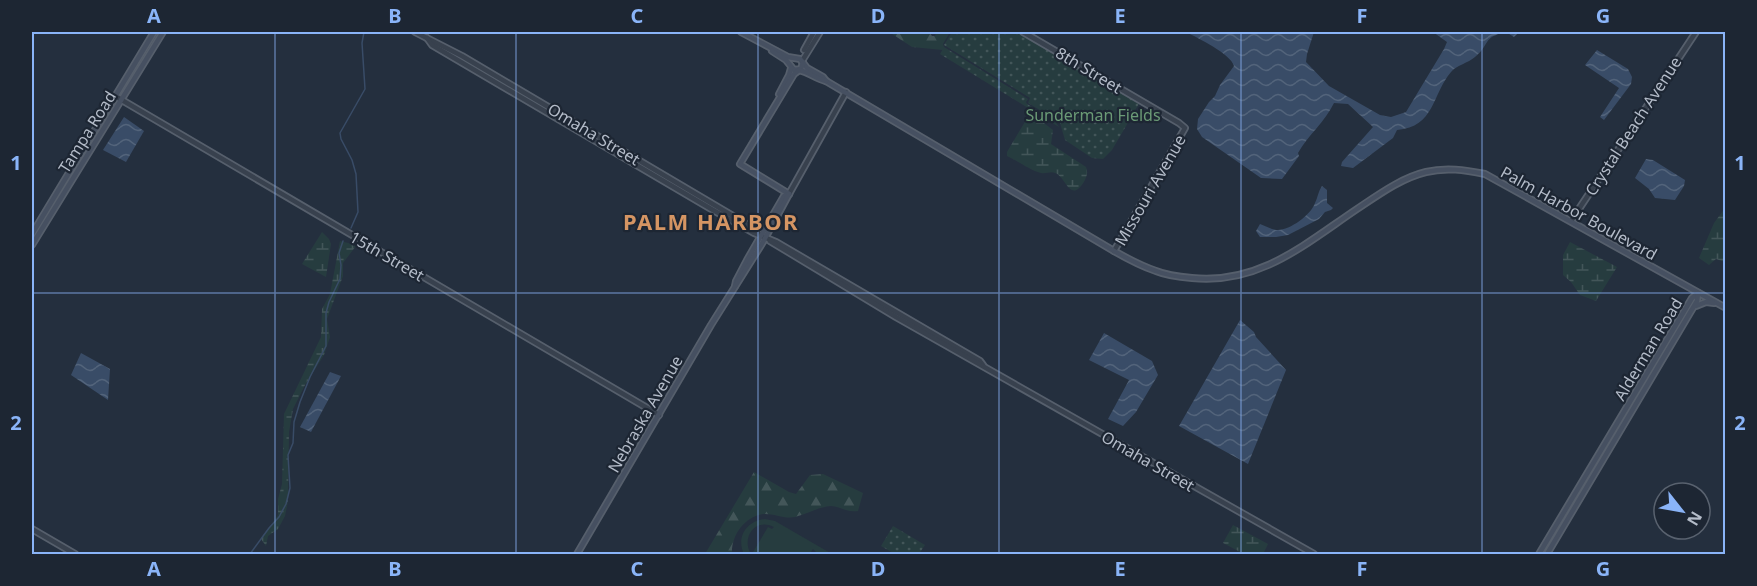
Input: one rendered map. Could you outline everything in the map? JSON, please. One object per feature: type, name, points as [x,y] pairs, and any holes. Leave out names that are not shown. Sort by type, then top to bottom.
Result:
[{"type":"main road","name":"Tampa Road","points":[[32,234],[154,32]]},
{"type":"main road","name":"Tampa Road","points":[[32,245],[163,32]]},
{"type":"main road","points":[[741,32],[802,62],[826,81]]},
{"type":"main road","points":[[770,48],[786,60],[790,67],[826,81],[1114,252]]},
{"type":"main road","points":[[776,102],[789,75],[791,61],[795,58]]},
{"type":"main road","points":[[789,194],[740,164],[794,74],[802,68],[802,62]]},
{"type":"main road","name":"Palm Harbor Boulevard","points":[[1114,252],[1167,275],[1201,279],[1235,277],[1287,257],[1406,179],[1425,172],[1459,169],[1485,174],[1725,308]]},
{"type":"main road","name":"Nebraska Avenue","points":[[577,555],[739,283],[789,194]]},
{"type":"main road","name":"Alderman Road","points":[[1547,555],[1692,310],[1698,293]]},
{"type":"main road","name":"Alderman Road","points":[[1539,555],[1692,298],[1698,293]]},
{"type":"main road","points":[[1692,310],[1702,302],[1719,304]]},
{"type":"street","name":"Omaha Street","points":[[415,32],[462,56],[756,229],[774,245],[808,265],[1314,555]]},
{"type":"street","points":[[795,58],[802,54],[814,32]]},
{"type":"street","points":[[802,62],[820,32]]},
{"type":"street","name":"8th Street","points":[[1023,32],[1185,128]]},
{"type":"street","name":"Crystal Beach Avenue","points":[[1571,221],[1696,32]]},
{"type":"street","name":"Nebraska Avenue","points":[[789,194],[846,93]]},
{"type":"street","name":"15th Street","points":[[115,96],[659,415]]},
{"type":"street","name":"Missouri Avenue","points":[[1114,252],[1185,128]]},
{"type":"street","points":[[32,529],[75,555]]},
{"type":"green space","points":[[889,32],[903,34],[929,32],[935,36],[936,32],[950,32],[943,44],[943,50],[912,47]]},
{"type":"green space","name":"Sunderman Fields","points":[[952,32],[1021,32],[1140,102],[1112,150],[1103,159],[1092,158],[1065,140],[1060,123],[1028,103],[1030,98],[944,45]]},
{"type":"green space","points":[[944,47],[1028,99],[1027,104],[1054,120],[1059,127],[940,54]]},
{"type":"green space","points":[[1032,114],[1053,130],[1051,144],[1086,167],[1085,180],[1076,190],[1068,187],[1055,173],[1037,172],[1007,156],[1007,152],[1029,115]]},
{"type":"green space","points":[[1725,208],[1725,262],[1716,259],[1709,265],[1699,258],[1714,223]]},
{"type":"green space","points":[[322,232],[331,244],[326,277],[302,264]]},
{"type":"green space","points":[[340,241],[356,246],[343,263],[343,276],[327,319],[330,337],[324,355],[293,409],[289,432],[288,501],[285,516],[278,529],[268,536],[266,546],[261,539],[278,515],[278,499],[282,484],[284,414],[321,337],[322,309],[330,294]]},
{"type":"green space","points":[[1570,242],[1617,267],[1596,301],[1580,295],[1563,275],[1563,255]]},
{"type":"green space","points":[[754,472],[796,494],[810,475],[823,474],[863,493],[858,511],[831,506],[795,517],[763,514],[750,519],[740,528],[732,547],[732,554],[705,554]]},
{"type":"green space","points":[[758,520],[775,521],[832,554],[818,554],[813,549],[811,552],[815,554],[756,554],[753,552],[768,527],[772,529],[774,527],[761,525],[756,527],[749,536],[748,548],[751,554],[744,554],[741,542],[744,531]]},
{"type":"green space","points":[[1233,525],[1268,544],[1263,554],[1244,554],[1223,543]]},
{"type":"green space","points":[[893,526],[925,545],[919,554],[895,554],[881,546]]},
{"type":"water","points":[[1186,32],[1314,32],[1306,62],[1329,86],[1380,115],[1391,117],[1406,112],[1444,49],[1447,42],[1433,32],[1506,32],[1493,36],[1480,53],[1451,72],[1426,116],[1419,123],[1397,130],[1393,138],[1353,168],[1341,166],[1342,162],[1373,127],[1348,104],[1334,103],[1302,146],[1298,153],[1299,156],[1282,179],[1261,178],[1202,137],[1197,129],[1198,119],[1234,66],[1227,56]]},
{"type":"water","points":[[1506,32],[1519,32],[1514,37]]},
{"type":"water","points":[[1597,50],[1628,69],[1632,77],[1631,84],[1604,120],[1600,117],[1619,88],[1585,65]]},
{"type":"water","points":[[124,117],[144,131],[126,162],[103,150]]},
{"type":"water","points":[[1646,159],[1653,160],[1685,180],[1675,200],[1655,198],[1649,189],[1635,178]]},
{"type":"water","points":[[1322,186],[1327,190],[1327,203],[1333,208],[1331,210],[1288,235],[1260,237],[1256,231],[1260,224],[1278,230],[1294,225],[1305,217],[1313,208]]},
{"type":"water","points":[[1240,320],[1254,332],[1286,370],[1248,464],[1179,426]]},
{"type":"water","points":[[1104,333],[1152,361],[1158,375],[1136,412],[1123,426],[1108,419],[1129,380],[1089,360]]},
{"type":"water","points":[[81,353],[110,369],[108,400],[71,375]]},
{"type":"water","points":[[330,372],[341,376],[311,432],[300,427]]},
{"type":"waterway","points":[[351,228],[358,212],[356,174],[340,133],[365,89],[362,43],[364,32]]},
{"type":"waterway","points":[[250,554],[279,517],[286,504],[290,488],[288,455],[293,443],[294,422],[310,377],[326,346],[326,313],[340,279],[339,253],[343,241]]},
{"type":"district","name":"PALM HARBOR","points":[[711,221]]}]
